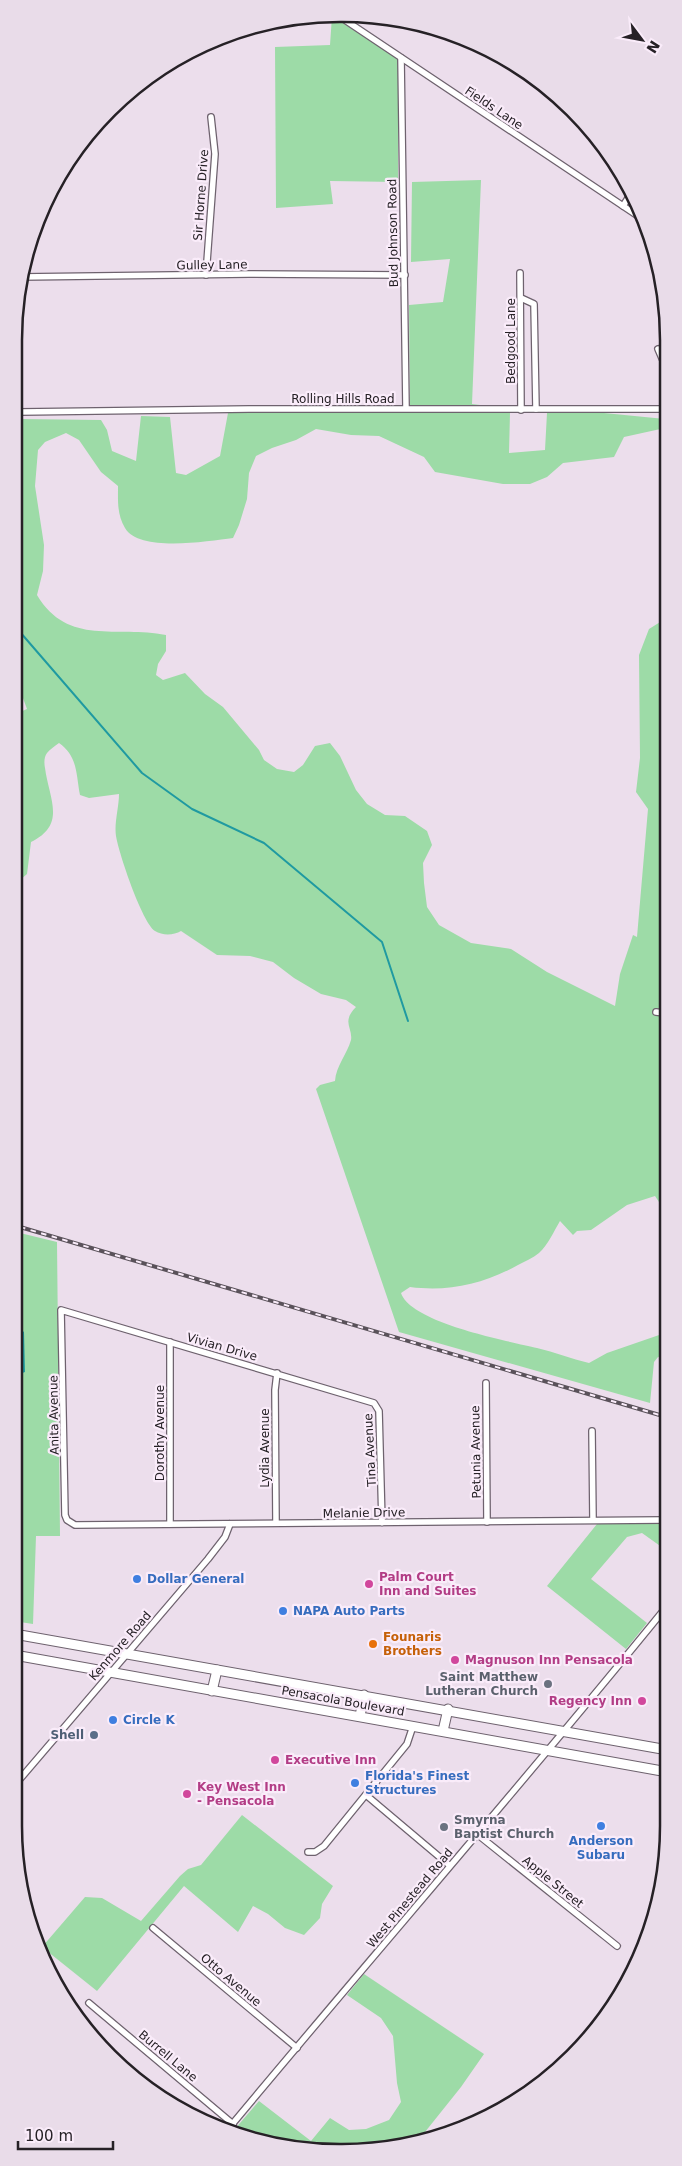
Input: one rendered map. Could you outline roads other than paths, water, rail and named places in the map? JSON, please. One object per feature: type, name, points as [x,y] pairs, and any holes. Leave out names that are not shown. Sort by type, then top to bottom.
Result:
[{"type":"main road","name":"Pensacola Boulevard","points":[[23,1636],[660,1749]]},
{"type":"main road","name":"Pensacola Boulevard","points":[[23,1657],[443,1730],[660,1771]]},
{"type":"main road","points":[[212,1691],[216,1670]]},
{"type":"main road","points":[[360,1716],[364,1695]]},
{"type":"main road","points":[[443,1730],[448,1710]]},
{"type":"street","name":"Fields Lane","points":[[348,22],[632,212]]},
{"type":"street","name":"Bud Johnson Road","points":[[401,58],[406,408]]},
{"type":"street","name":"Sir Horne Drive","points":[[206,275],[215,154],[211,117]]},
{"type":"street","points":[[623,206],[627,200]]},
{"type":"street","name":"Bedgood Lane","points":[[520,272],[521,410]]},
{"type":"street","name":"Gulley Lane","points":[[29,277],[405,275]]},
{"type":"street","points":[[521,298],[534,304],[536,410]]},
{"type":"street","points":[[658,349],[660,354]]},
{"type":"street","name":"Rolling Hills Road","points":[[23,412],[406,408],[521,410],[660,409]]},
{"type":"street","points":[[656,1012],[660,1012]]},
{"type":"street","name":"Vivian Drive","points":[[61,1310],[361,1398],[377,1406]]},
{"type":"street","name":"Anita Avenue","points":[[61,1310],[65,1515],[67,1520]]},
{"type":"street","name":"Dorothy Avenue","points":[[170,1342],[170,1524]]},
{"type":"street","name":"Lydia Avenue","points":[[276,1523],[275,1390],[277,1373]]},
{"type":"street","name":"Petunia Avenue","points":[[486,1383],[487,1522]]},
{"type":"street","name":"Tina Avenue","points":[[377,1406],[379,1411],[382,1522]]},
{"type":"street","points":[[592,1431],[593,1520]]},
{"type":"street","name":"Melanie Drive","points":[[67,1520],[77,1526],[660,1520]]},
{"type":"street","name":"Kenmore Road","points":[[23,1775],[208,1560],[225,1537],[230,1524]]},
{"type":"street","name":"West Pinestead Road","points":[[232,2124],[564,1731],[660,1613]]},
{"type":"street","points":[[308,1852],[316,1852],[324,1846],[407,1744],[413,1726]]},
{"type":"street","points":[[366,1795],[450,1865]]},
{"type":"street","name":"Apple Street","points":[[477,1834],[617,1946]]},
{"type":"street","name":"Otto Avenue","points":[[153,1928],[297,2048]]},
{"type":"street","name":"Burrell Lane","points":[[89,2003],[226,2122]]},
{"type":"water","points":[[23,1331],[24,1332],[25,1372],[23,1373]]},
{"type":"waterway","points":[[23,635],[142,773],[192,809],[264,843],[382,942],[408,1021]]},
{"type":"railway","points":[[23,1228],[660,1415]]},
{"type":"place","name":"Dollar General","points":[[137,1579]]},
{"type":"place","name":"Palm Court Inn and Suites","points":[[369,1584]]},
{"type":"place","name":"NAPA Auto Parts","points":[[283,1611]]},
{"type":"place","name":"Founaris Brothers","points":[[373,1644]]},
{"type":"place","name":"Magnuson Inn Pensacola","points":[[455,1660]]},
{"type":"place","name":"Saint Matthew Lutheran Church","points":[[548,1684]]},
{"type":"place","name":"Regency Inn","points":[[642,1701]]},
{"type":"place","name":"Circle K","points":[[113,1720]]},
{"type":"place","name":"Shell","points":[[94,1735]]},
{"type":"place","name":"Executive Inn","points":[[275,1760]]},
{"type":"place","name":"Florida's Finest Structures","points":[[355,1783]]},
{"type":"place","name":"Key West Inn - Pensacola","points":[[187,1794]]},
{"type":"place","name":"Anderson Subaru","points":[[601,1826]]},
{"type":"place","name":"Smyrna Baptist Church","points":[[444,1827]]}]
